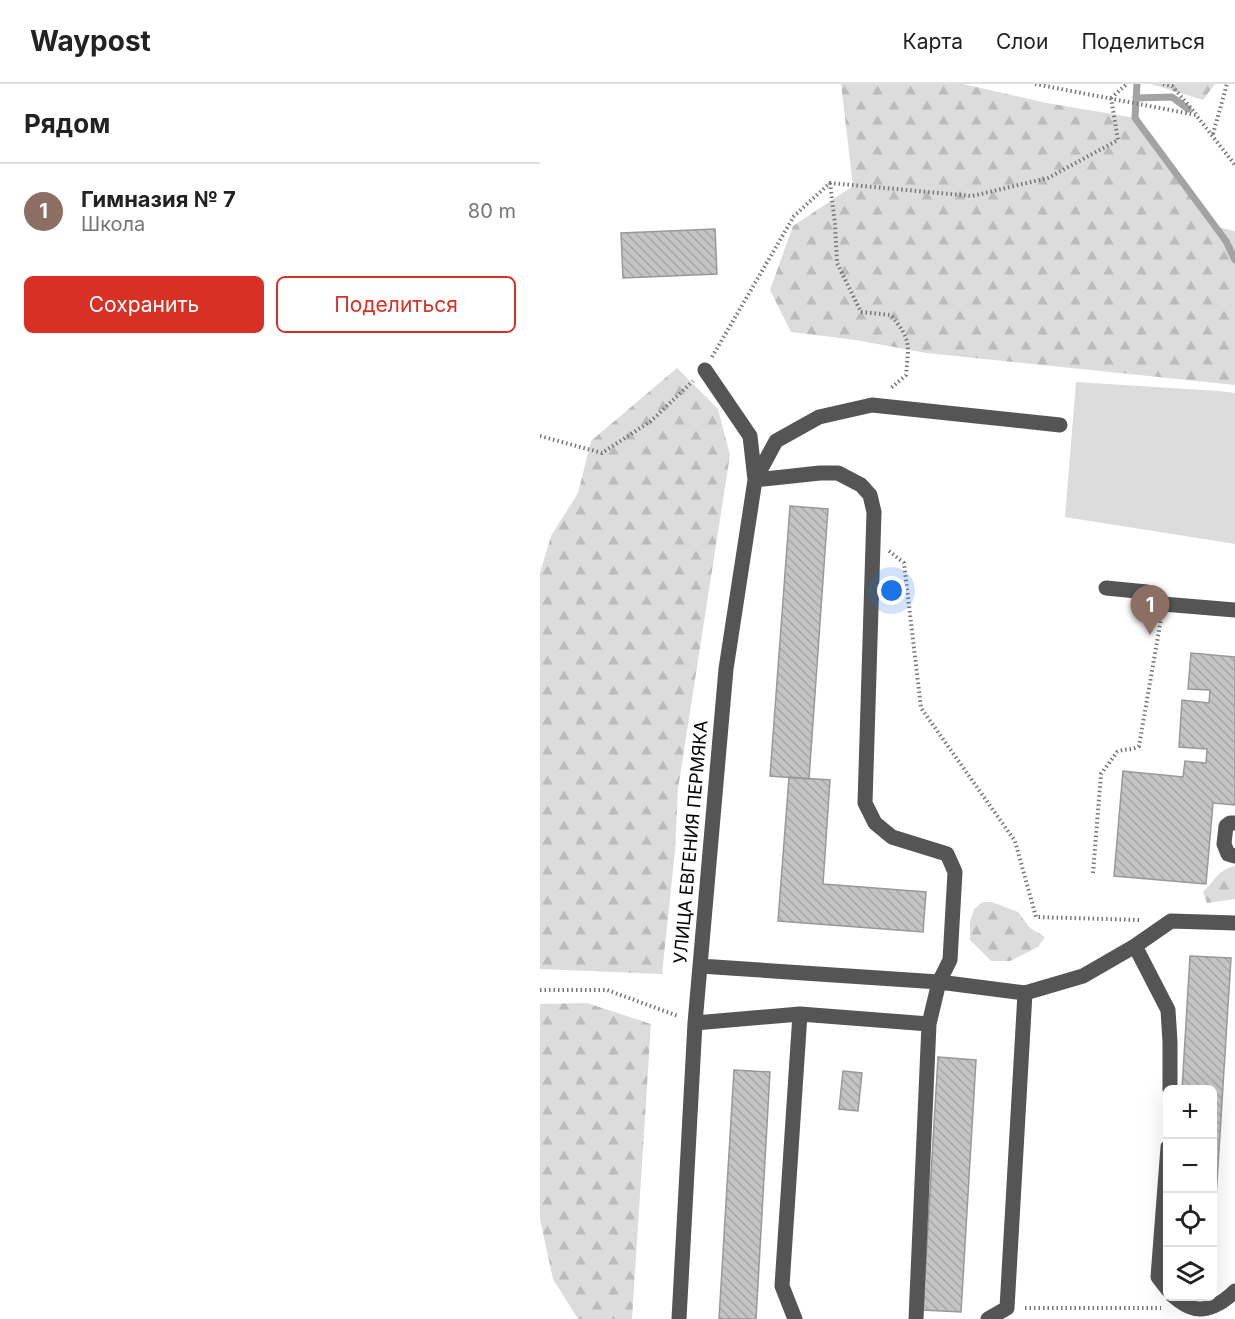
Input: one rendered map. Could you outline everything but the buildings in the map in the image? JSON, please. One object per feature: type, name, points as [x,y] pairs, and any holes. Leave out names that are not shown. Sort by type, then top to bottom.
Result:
[{"type":"street","points":[[705,370],[750,436],[755,480]]},
{"type":"street","points":[[755,480],[776,441],[819,417],[872,405],[1060,425]]},
{"type":"street","points":[[755,480],[838,473],[861,485],[870,495],[874,512],[865,803],[875,823],[892,837],[947,854],[955,872],[950,960],[939,982],[928,1024],[916,1319]]},
{"type":"street","name":"УЛИЦА ЕВГЕНИЯ ПЕРМЯКА","points":[[678,1319],[695,1023],[726,669],[755,480]]},
{"type":"street","points":[[1106,588],[1147,592],[1163,604],[1235,610]]},
{"type":"street","points":[[1235,823],[1226,826],[1224,844],[1228,854],[1235,856]]},
{"type":"street","points":[[700,966],[939,982],[1025,993],[1083,976],[1135,946],[1172,921],[1235,923]]},
{"type":"street","points":[[1135,946],[1168,1010],[1170,1085]]},
{"type":"street","points":[[988,1319],[1007,1308],[1025,993]]},
{"type":"street","points":[[695,1023],[800,1014],[928,1024]]},
{"type":"street","points":[[795,1319],[782,1286],[800,1014]]},
{"type":"street","points":[[1163,1284],[1158,1277],[1164,1193]]},
{"type":"street","points":[[1181,1301],[1192,1308],[1210,1308],[1235,1292]]},
{"type":"path","points":[[1035,84],[1196,115]]},
{"type":"path","points":[[1111,98],[1127,84]]},
{"type":"path","points":[[1163,84],[1172,86],[1235,165]]},
{"type":"path","points":[[1213,135],[1227,84]]},
{"type":"path","points":[[540,436],[602,453],[651,420],[705,370],[794,216],[830,183],[972,196],[1048,178],[1118,140],[1111,98]]},
{"type":"path","points":[[830,183],[837,263],[861,312],[891,315],[903,330],[908,341],[906,375],[872,405]]},
{"type":"path","points":[[873,539],[904,563],[921,708],[1015,841],[1036,917],[1172,921]]},
{"type":"path","points":[[1093,873],[1101,774],[1121,749],[1135,749],[1139,746],[1163,604]]},
{"type":"path","points":[[540,990],[607,990],[695,1023]]},
{"type":"path","points":[[1007,1308],[1192,1308]]},
{"type":"green space","points":[[841,84],[963,84],[1047,103],[1135,118],[1169,160],[1210,226],[1235,231],[1235,385],[926,353],[856,340],[791,332],[770,290],[793,226],[853,186]]},
{"type":"green space","points":[[1151,84],[1215,84],[1203,100]]},
{"type":"green space","points":[[677,368],[718,409],[730,455],[678,789],[675,851],[662,974],[540,969],[540,573],[551,536],[578,493],[591,441]]},
{"type":"green space","points":[[1076,382],[1235,393],[1235,544],[1065,517]]},
{"type":"green space","points":[[1235,866],[1235,899],[1207,903],[1203,892],[1220,873]]},
{"type":"green space","points":[[983,902],[992,902],[1018,912],[1030,928],[1045,937],[1038,947],[1010,961],[991,961],[970,940],[970,922],[974,909]]},
{"type":"green space","points":[[587,1003],[651,1024],[632,1319],[578,1319],[553,1279],[540,1219],[540,1004]]},
{"type":"waterway","points":[[1137,84],[1135,118],[1226,241],[1235,260]]},
{"type":"waterway","points":[[1136,98],[1172,97],[1188,109]]},
{"type":"place","name":"Гимназия № 7","points":[[1150,635]]}]
